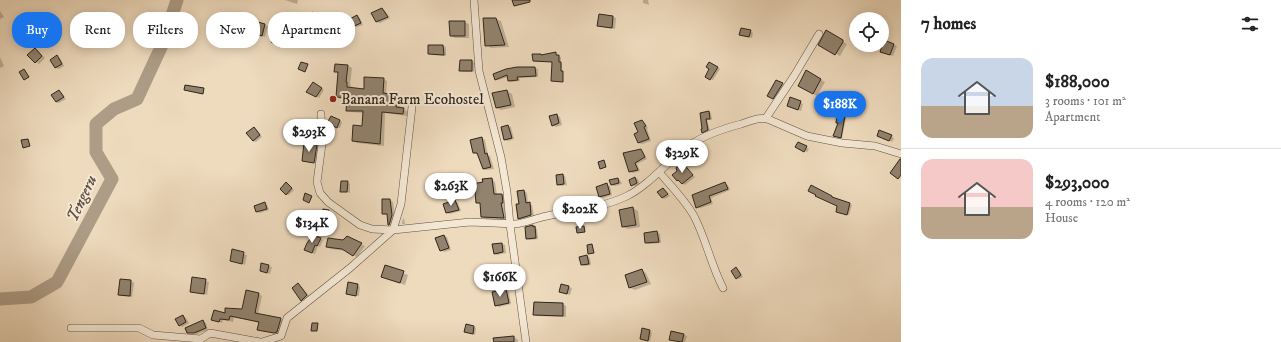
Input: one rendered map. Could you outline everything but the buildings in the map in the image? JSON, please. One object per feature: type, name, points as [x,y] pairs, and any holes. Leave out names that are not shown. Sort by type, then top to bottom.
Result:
[{"type":"street","points":[[474,0],[479,71],[501,157],[507,192],[526,342]]},
{"type":"street","points":[[766,118],[794,76],[819,34]]},
{"type":"street","points":[[71,328],[139,328],[153,336],[201,339],[210,333],[261,342],[281,336],[287,318],[350,268],[393,230],[401,204],[412,107]]},
{"type":"street","points":[[321,114],[322,144],[318,182],[320,193],[328,202],[360,226],[372,229],[393,230],[470,222],[510,225],[522,224],[547,216],[590,208],[630,194],[659,172],[678,154],[699,140],[736,125],[759,118],[766,118],[807,136],[842,143],[875,146],[901,154]]},
{"type":"street","points":[[659,172],[694,216],[716,274],[723,288]]},
{"type":"waterway","name":"Tengeru","points":[[0,299],[31,297],[57,282],[112,179],[96,152],[96,124],[114,109],[137,99],[163,43],[177,0]]},
{"type":"place","name":"Banana Farm Ecohostel","points":[[333,99]]}]
